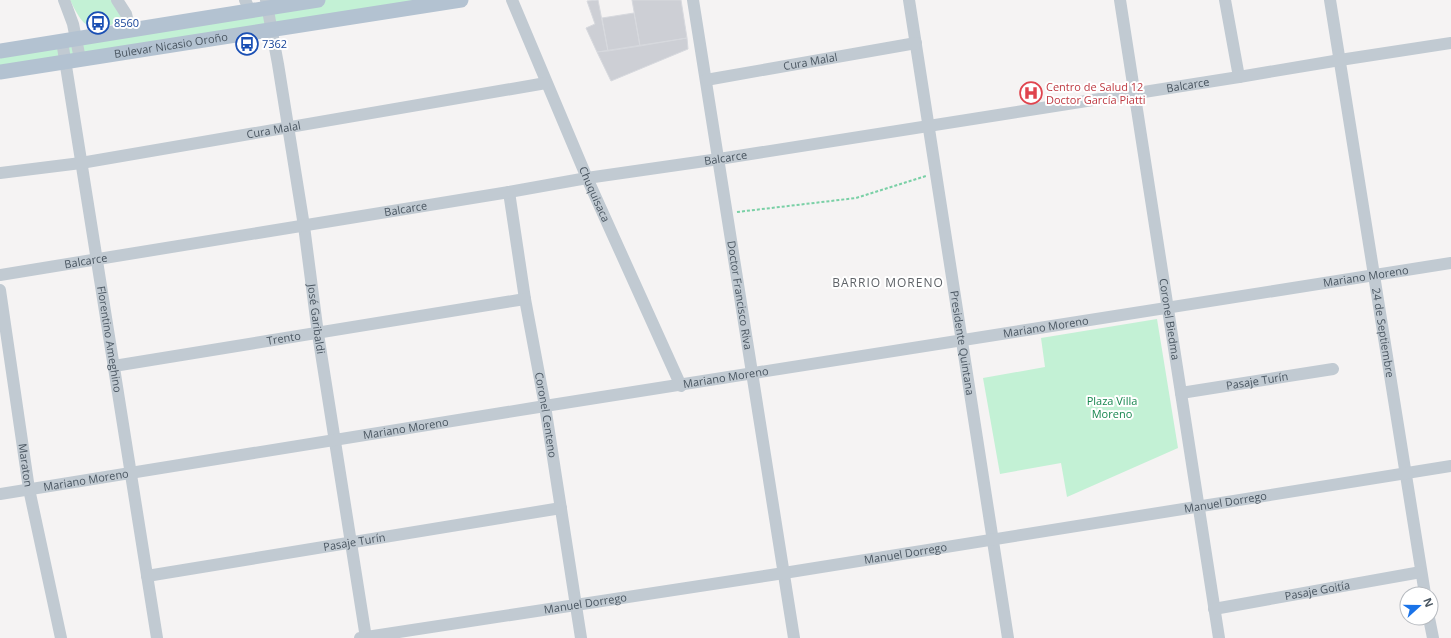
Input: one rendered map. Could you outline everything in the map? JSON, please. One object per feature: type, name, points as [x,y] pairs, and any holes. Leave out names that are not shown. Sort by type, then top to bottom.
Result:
[{"type":"main road","name":"Bulevar Nicasio Oroño","points":[[0,51],[130,30],[247,5],[318,0]]},
{"type":"main road","name":"Bulevar Nicasio Oroño","points":[[0,72],[461,0]]},
{"type":"street","name":"Florentino Ameghino","points":[[64,0],[73,24],[69,40],[73,60],[81,163],[157,638]]},
{"type":"street","points":[[117,0],[126,14],[130,30]]},
{"type":"street","name":"Chuquisaca","points":[[512,0],[587,178],[681,386]]},
{"type":"street","name":"Doctor Francisco Riva","points":[[694,0],[794,638]]},
{"type":"street","name":"Presidente Quintana","points":[[908,0],[929,125],[1008,638]]},
{"type":"street","name":"Coronel Biedma","points":[[1120,0],[1219,638]]},
{"type":"street","points":[[1225,0],[1239,77]]},
{"type":"street","name":"24 de Septiembre","points":[[1330,0],[1424,586]]},
{"type":"street","name":"José Garibaldi","points":[[266,4],[278,64],[304,226],[318,334],[351,543],[364,638]]},
{"type":"street","name":"Cura Malal","points":[[706,80],[916,43]]},
{"type":"street","name":"Balcarce","points":[[0,275],[304,226],[587,178],[719,159],[1451,43]]},
{"type":"street","name":"Cura Malal","points":[[0,173],[81,163],[546,83]]},
{"type":"street","name":"Coronel Centeno","points":[[508,192],[525,299],[545,406],[581,638]]},
{"type":"street","name":"Mariano Moreno","points":[[0,494],[545,406],[681,386],[753,373],[1451,263]]},
{"type":"street","name":"Maraton","points":[[0,290],[29,490],[61,638]]},
{"type":"street","name":"Trento","points":[[114,366],[318,334],[525,299]]},
{"type":"street","name":"Pasaje Turín","points":[[1181,393],[1333,369]]},
{"type":"street","name":"Manuel Dorrego","points":[[364,638],[784,573],[1451,466]]},
{"type":"street","name":"Pasaje Turín","points":[[147,576],[561,508]]},
{"type":"street","name":"Pasaje Goitía","points":[[1214,609],[1421,572]]},
{"type":"street","points":[[1430,626],[1432,638]]},
{"type":"path","points":[[728,213],[856,198],[936,173]]},
{"type":"green space","points":[[70,0],[113,0],[123,21],[121,23],[95,27],[89,26],[80,18]]},
{"type":"green space","points":[[318,0],[461,0],[0,72],[0,51]]},
{"type":"green space","name":"Plaza Villa Moreno","points":[[1157,319],[1178,448],[1067,497],[1061,463],[1000,474],[983,378],[1045,367],[1041,338]]},
{"type":"building","points":[[598,0],[608,51],[597,52],[586,28],[595,24],[587,1]]},
{"type":"building","points":[[632,0],[681,0],[687,38],[640,46]]},
{"type":"building","points":[[634,13],[640,46],[608,51],[602,18]]},
{"type":"building","points":[[687,38],[688,49],[611,81],[597,52]]},
{"type":"place","name":"8560","points":[[98,23]]},
{"type":"place","name":"7362","points":[[247,44]]},
{"type":"place","name":"Centro de Salud 12 Doctor García Piatti","points":[[1031,93]]},
{"type":"district","name":"BARRIO MORENO","points":[[888,283]]}]
